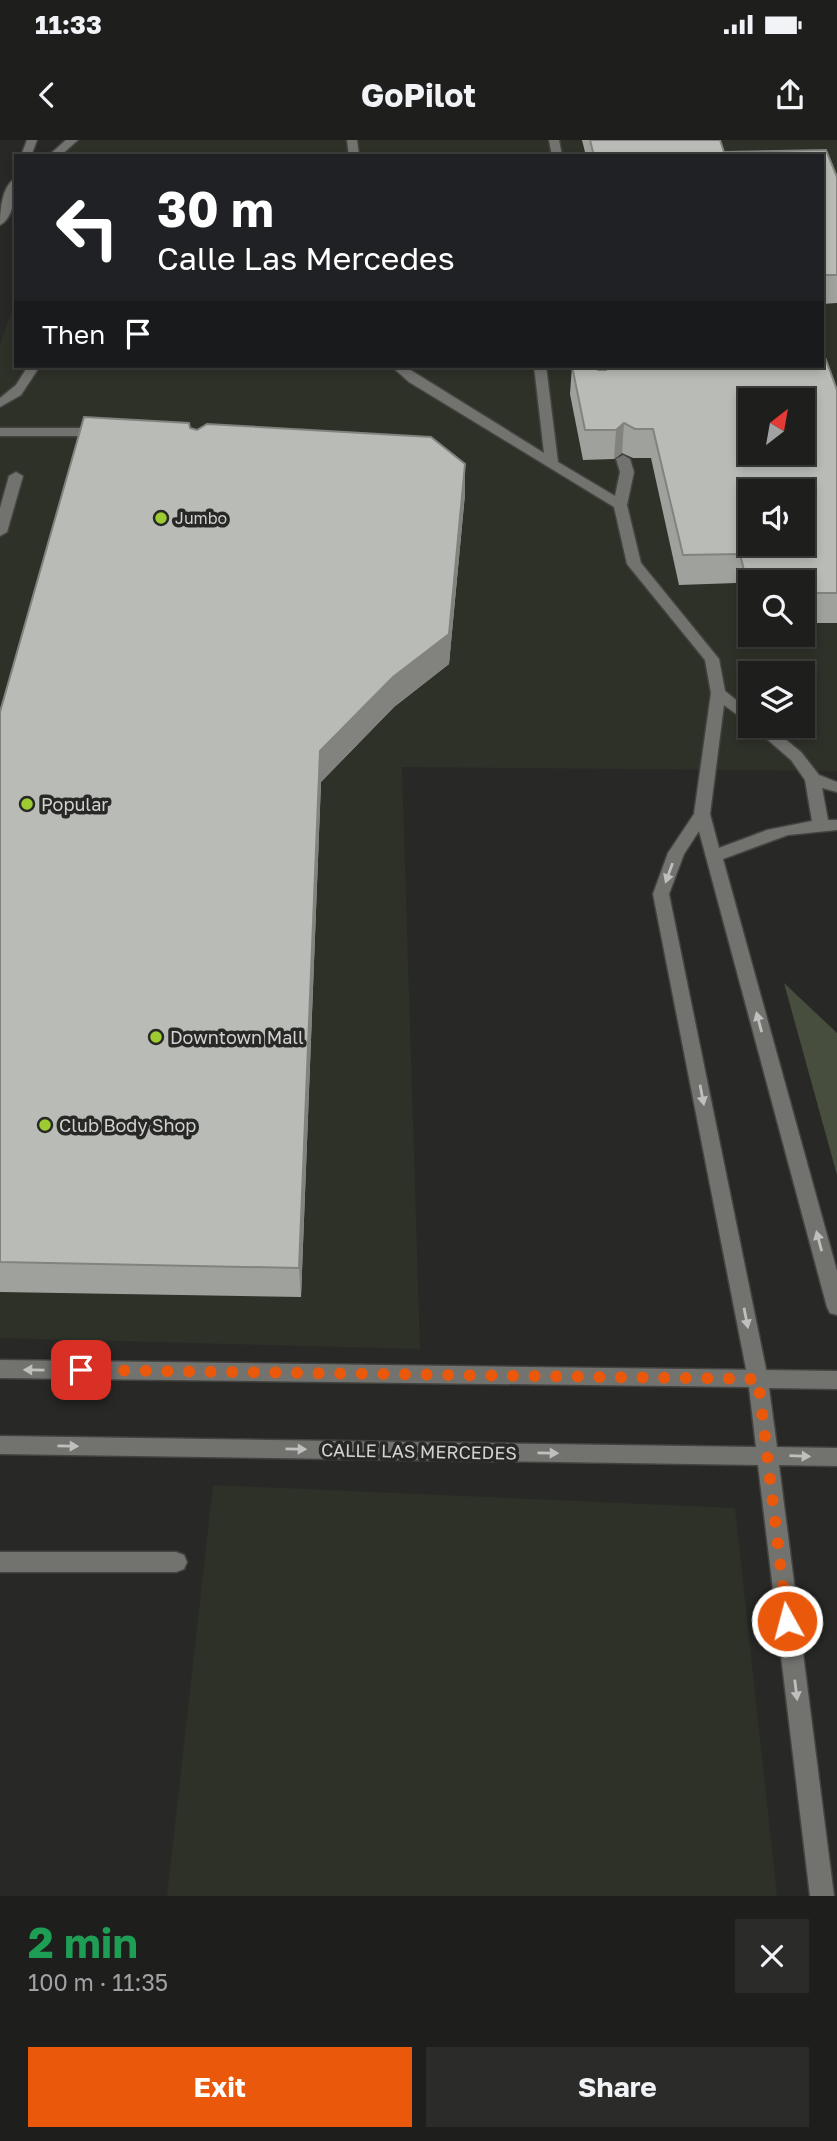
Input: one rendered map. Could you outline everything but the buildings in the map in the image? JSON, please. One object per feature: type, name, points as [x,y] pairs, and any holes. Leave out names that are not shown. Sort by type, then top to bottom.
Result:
[{"type":"street","points":[[56,154],[73,140]]},
{"type":"street","points":[[0,222],[14,186]]},
{"type":"street","points":[[0,403],[8,400],[20,389],[33,368]]},
{"type":"street","points":[[399,368],[413,379],[620,505]]},
{"type":"street","points":[[540,368],[552,463]]},
{"type":"street","points":[[0,432],[118,432]]},
{"type":"street","points":[[624,458],[627,472],[620,505],[634,564],[712,659],[718,693],[702,814],[837,1307]]},
{"type":"street","points":[[0,532],[16,476]]},
{"type":"street","points":[[718,693],[738,709]]},
{"type":"street","points":[[713,857],[764,834],[829,825],[813,779],[796,757],[773,738]]},
{"type":"street","points":[[813,779],[837,787]]},
{"type":"street","points":[[702,814],[676,853],[662,894],[758,1379],[822,1896]]},
{"type":"street","points":[[0,1369],[837,1381]]},
{"type":"street","name":"CALLE LAS MERCEDES","points":[[0,1445],[837,1457]]},
{"type":"street","points":[[0,1562],[176,1562]]},
{"type":"shaded area","name":"Downtown Mall","points":[[67,140],[837,140],[837,771],[402,767],[420,1349],[0,1338],[0,344],[14,305],[14,368],[824,368],[824,154],[63,154]]},
{"type":"shaded area","points":[[213,1485],[735,1508],[777,1896],[167,1896]]},
{"type":"green space","points":[[784,983],[837,1033],[837,1175]]},
{"type":"place","name":"Jumbo","points":[[161,518]]},
{"type":"place","name":"Popular","points":[[27,804]]},
{"type":"place","name":"Downtown Mall","points":[[156,1037]]},
{"type":"place","name":"Club Body Shop","points":[[45,1125]]},
{"type":"route","points":[[81,1370],[758,1379],[787,1621]]}]
